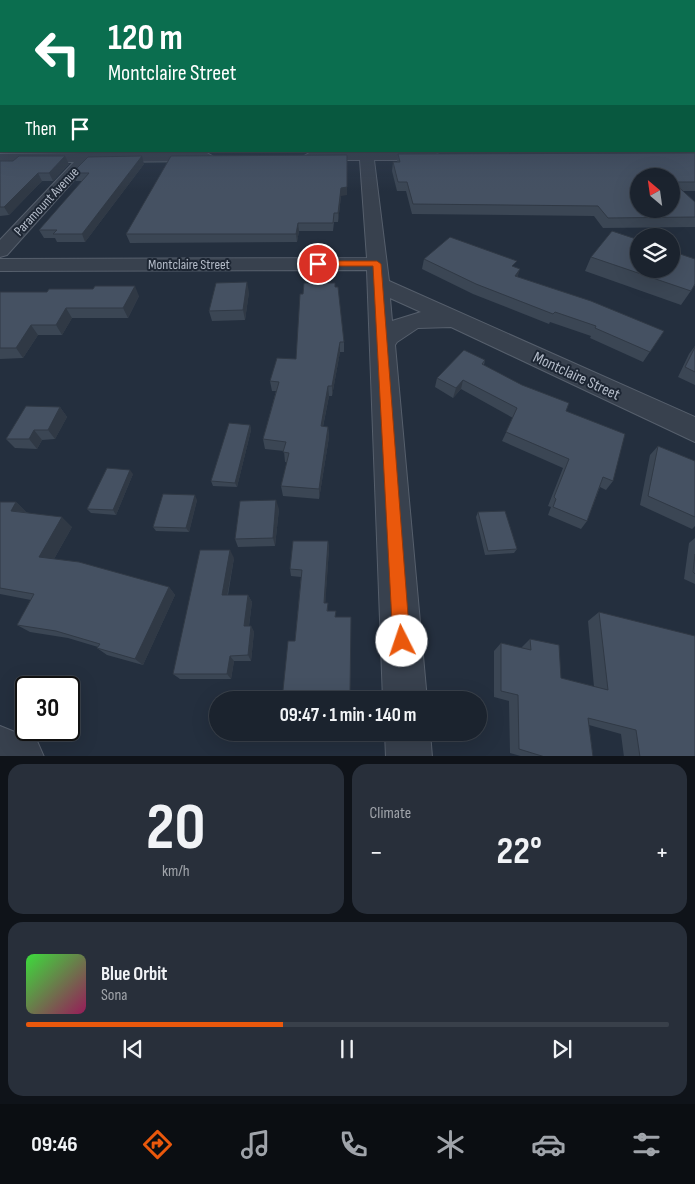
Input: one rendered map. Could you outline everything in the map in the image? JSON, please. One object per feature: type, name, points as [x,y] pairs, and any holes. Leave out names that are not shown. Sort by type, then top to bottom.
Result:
[{"type":"street","points":[[0,158],[89,154],[222,156]]},
{"type":"street","name":"Paramount Avenue","points":[[0,251],[89,154]]},
{"type":"street","points":[[299,156],[366,154],[446,156]]},
{"type":"street","points":[[366,154],[378,274],[404,691]]},
{"type":"street","name":"Montclaire Street","points":[[0,264],[378,274],[458,321],[695,430]]},
{"type":"street","name":"Montclaire Street","points":[[382,344],[395,328],[420,319],[437,318],[458,321]]},
{"type":"street","points":[[408,741],[409,756]]},
{"type":"street","points":[[0,749],[21,756]]},
{"type":"building","points":[[695,153],[695,182],[680,182],[680,168],[630,168],[630,218],[608,218],[598,206],[413,204],[407,182],[398,182],[393,162],[400,162],[398,154]]},
{"type":"building","points":[[347,155],[347,187],[341,188],[338,213],[334,213],[333,223],[298,223],[296,234],[126,234],[171,156]]},
{"type":"building","points":[[19,156],[65,156],[49,173],[38,173],[4,207],[0,207],[0,161],[13,161]]},
{"type":"building","points":[[142,156],[82,234],[53,234],[57,230],[39,230],[89,173],[72,173],[88,157]]},
{"type":"building","points":[[680,188],[695,202],[695,217],[680,217]]},
{"type":"building","points":[[612,231],[630,237],[630,270],[591,257]]},
{"type":"building","points":[[450,237],[517,261],[512,266],[520,269],[515,276],[591,301],[664,331],[650,352],[595,328],[596,326],[555,312],[553,314],[476,284],[424,259]]},
{"type":"building","points":[[680,254],[695,259],[695,284],[691,291],[653,278],[680,278]]},
{"type":"building","points":[[247,282],[243,310],[209,311],[216,283]]},
{"type":"building","points":[[304,283],[335,283],[335,287],[338,287],[344,342],[340,342],[332,386],[328,386],[321,426],[328,427],[319,489],[281,486],[289,453],[283,452],[286,442],[263,439],[279,382],[270,381],[277,358],[296,359],[300,294],[303,294]]},
{"type":"building","points":[[95,286],[135,286],[123,308],[66,308],[56,325],[31,325],[16,348],[0,348],[0,292],[47,292],[49,289],[93,289]]},
{"type":"building","points":[[695,347],[695,372],[685,367]]},
{"type":"building","points":[[464,350],[485,360],[482,364],[522,385],[569,403],[566,411],[625,434],[613,481],[603,477],[587,521],[553,507],[556,499],[554,497],[569,459],[506,432],[517,408],[463,380],[456,388],[437,378]]},
{"type":"building","points":[[26,406],[60,407],[48,430],[34,430],[29,439],[6,439]]},
{"type":"building","points":[[229,423],[250,425],[235,483],[211,481]]},
{"type":"building","points":[[658,446],[695,461],[695,517],[648,496]]},
{"type":"building","points":[[107,468],[130,470],[113,510],[87,509]]},
{"type":"building","points":[[163,494],[195,495],[186,528],[153,527]]},
{"type":"building","points":[[276,500],[273,538],[235,539],[240,501]]},
{"type":"building","points":[[0,502],[16,502],[11,511],[62,517],[39,557],[79,562],[169,587],[135,659],[97,648],[100,644],[56,631],[17,625],[34,594],[0,588]]},
{"type":"building","points":[[505,511],[517,549],[488,551],[478,512]]},
{"type":"building","points":[[293,541],[328,541],[324,603],[328,603],[327,611],[336,611],[335,617],[351,617],[350,691],[283,691],[288,641],[295,641],[302,570],[290,569]]},
{"type":"building","points":[[200,550],[230,550],[222,595],[248,595],[244,626],[251,626],[248,655],[230,656],[227,674],[173,674]]},
{"type":"building","points":[[695,554],[695,574],[693,572]]},
{"type":"building","points":[[599,612],[695,636],[695,756],[640,756],[636,730],[588,718],[593,756],[542,756],[519,749],[518,695],[501,691],[501,643],[531,650],[530,639],[559,645],[561,678],[608,690]]},
{"type":"route","points":[[318,264],[377,264],[402,641]]}]
